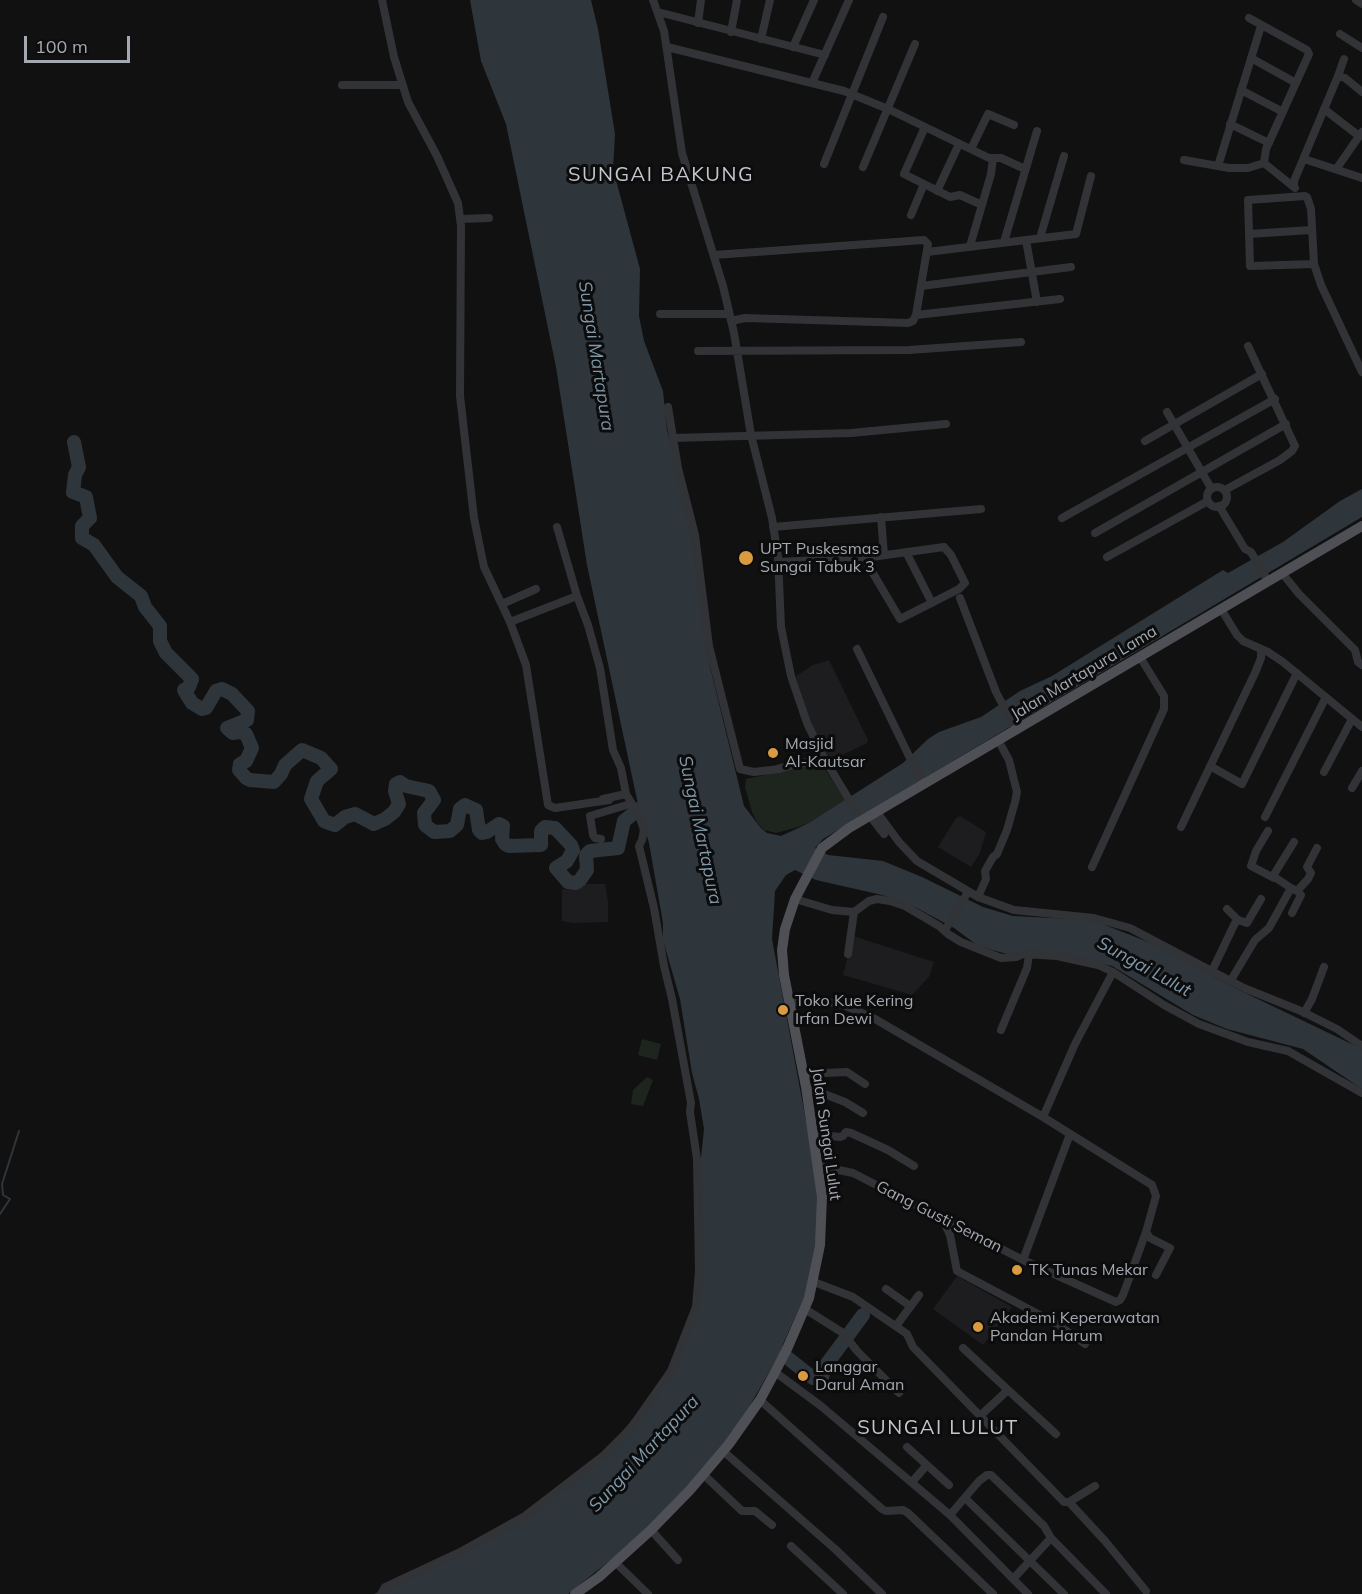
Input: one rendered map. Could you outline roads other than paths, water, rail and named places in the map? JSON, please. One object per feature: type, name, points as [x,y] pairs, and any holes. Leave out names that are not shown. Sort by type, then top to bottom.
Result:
[{"type":"main road","name":"Jalan Martapura Lama","points":[[822,848],[832,839],[924,782],[1221,609],[1267,578],[1282,573],[1362,526]]},
{"type":"main road","name":"Jalan Sungai Lulut","points":[[575,1594],[615,1563],[651,1530],[704,1475],[723,1451],[760,1400],[781,1361],[805,1309],[814,1282],[823,1212],[819,1166],[784,975],[782,950],[785,929],[795,899],[822,848]]},
{"type":"street","points":[[382,0],[394,57],[408,102],[453,188],[458,203],[462,419],[481,554],[492,586],[510,622],[529,676],[548,805],[555,808],[605,801],[601,800],[626,794]]},
{"type":"street","points":[[653,0],[667,47],[680,141],[730,317],[751,435],[773,527],[778,562],[781,627],[787,660],[807,723],[824,758],[847,795],[884,834]]},
{"type":"street","points":[[698,23],[701,0]]},
{"type":"street","points":[[731,32],[737,0]]},
{"type":"street","points":[[761,39],[770,0]]},
{"type":"street","points":[[793,47],[814,0]]},
{"type":"street","points":[[812,83],[849,0]]},
{"type":"street","points":[[1356,0],[1362,4]]},
{"type":"street","points":[[658,12],[825,55]]},
{"type":"street","points":[[824,164],[883,17]]},
{"type":"street","points":[[1249,18],[1307,50],[1309,54],[1269,143],[1264,163]]},
{"type":"street","points":[[1218,166],[1261,26]]},
{"type":"street","points":[[1340,34],[1362,48]]},
{"type":"street","points":[[863,167],[915,44]]},
{"type":"street","points":[[667,47],[852,95],[888,109],[959,144],[1026,169]]},
{"type":"street","points":[[1251,57],[1296,83]]},
{"type":"street","points":[[1294,187],[1344,59]]},
{"type":"street","points":[[1338,76],[1345,78],[1362,92]]},
{"type":"street","points":[[342,85],[402,85]]},
{"type":"street","points":[[1241,90],[1283,112]]},
{"type":"street","points":[[1324,109],[1360,134],[1337,168]]},
{"type":"street","points":[[971,149],[988,114],[1014,125]]},
{"type":"street","points":[[1230,124],[1269,143]]},
{"type":"street","points":[[925,127],[904,174],[950,197],[960,195],[982,205]]},
{"type":"street","points":[[1004,242],[1037,131]]},
{"type":"street","points":[[937,190],[959,144]]},
{"type":"street","points":[[1040,238],[1064,156]]},
{"type":"street","points":[[970,246],[991,174],[993,158]]},
{"type":"street","points":[[1184,159],[1218,166],[1248,168],[1264,163]]},
{"type":"street","points":[[1304,159],[1362,178]]},
{"type":"street","points":[[1264,163],[1305,196],[1310,203],[1314,264],[1321,285],[1362,372]]},
{"type":"street","points":[[927,252],[1076,234],[1091,176]]},
{"type":"street","points":[[911,215],[924,184]]},
{"type":"street","points":[[1305,196],[1248,200],[1250,266],[1314,264]]},
{"type":"street","points":[[460,219],[489,218]]},
{"type":"street","points":[[1249,234],[1311,230]]},
{"type":"street","points":[[660,314],[908,323],[913,321],[916,315],[927,244],[924,240],[714,255]]},
{"type":"street","points":[[1026,240],[1036,302]]},
{"type":"street","points":[[921,286],[1071,267]]},
{"type":"street","points":[[916,315],[1060,299]]},
{"type":"street","points":[[698,351],[909,350],[1020,342]]},
{"type":"street","points":[[1225,490],[1292,451],[1295,446],[1275,399],[1248,346]]},
{"type":"street","points":[[1145,441],[1262,374]]},
{"type":"street","points":[[1062,518],[1275,399]]},
{"type":"street","points":[[668,407],[678,468],[696,535],[709,646],[740,769],[754,772],[780,769]]},
{"type":"street","points":[[1167,412],[1211,488]]},
{"type":"street","points":[[673,438],[851,432],[946,424]]},
{"type":"street","points":[[1095,533],[1286,424]]},
{"type":"street","points":[[1211,488],[1218,487],[1225,490]]},
{"type":"street","points":[[1211,488],[1208,492],[1208,501],[1211,505],[1222,505]]},
{"type":"street","points":[[1222,505],[1227,498],[1225,490]]},
{"type":"street","points":[[1107,557],[1208,501]]},
{"type":"street","points":[[1222,505],[1267,578]]},
{"type":"street","points":[[773,527],[981,509]]},
{"type":"street","points":[[881,517],[884,555]]},
{"type":"street","points":[[381,1594],[385,1587],[462,1551],[525,1516],[603,1456],[631,1428],[671,1371],[696,1307],[699,1271],[697,1159],[690,1112],[691,1103],[654,908],[639,846],[644,830],[626,794],[621,768],[613,750],[600,668],[557,527]]},
{"type":"street","points":[[778,562],[864,558],[944,547],[965,583],[963,587],[905,617],[898,618],[864,558]]},
{"type":"street","points":[[906,552],[932,603]]},
{"type":"street","points":[[1282,573],[1299,594],[1355,650],[1358,662],[1362,665]]},
{"type":"street","points":[[502,604],[536,589]]},
{"type":"street","points":[[510,622],[578,596]]},
{"type":"street","points":[[960,598],[1001,701],[1015,729]]},
{"type":"street","points":[[1221,609],[1243,641],[1268,652],[1362,727]]},
{"type":"street","points":[[857,649],[924,782]]},
{"type":"street","points":[[1181,827],[1255,673],[1261,658],[1261,649]]},
{"type":"street","points":[[1092,867],[1164,709],[1164,696],[1140,657]]},
{"type":"street","points":[[1209,766],[1242,784],[1297,673]]},
{"type":"street","points":[[1265,817],[1326,697]]},
{"type":"street","points":[[1324,772],[1352,719]]},
{"type":"street","points":[[978,897],[986,879],[985,871],[997,854],[1007,830],[1017,792],[1009,760],[999,740]]},
{"type":"street","points":[[753,774],[824,758]]},
{"type":"street","points":[[1352,788],[1362,771]]},
{"type":"street","points":[[601,839],[593,835],[591,816],[634,810]]},
{"type":"street","points":[[867,817],[899,842],[917,861],[967,894],[1014,910],[1107,921],[1143,933],[1244,988],[1338,1029],[1362,1046]]},
{"type":"street","points":[[1268,831],[1256,851],[1251,866],[1301,895],[1292,913]]},
{"type":"street","points":[[1274,878],[1273,876],[1294,842]]},
{"type":"street","points":[[1231,980],[1255,940],[1269,928],[1294,890],[1311,873],[1307,867],[1317,848]]},
{"type":"street","points":[[946,929],[967,894]]},
{"type":"street","points":[[795,899],[832,910],[854,912],[868,901],[884,899],[905,906],[946,929],[948,934],[961,942],[1001,958],[1029,955],[1057,956],[1090,962],[1113,972],[1164,1005],[1199,1024],[1248,1042],[1288,1051],[1362,1093]]},
{"type":"street","points":[[1229,907],[1237,919],[1246,923],[1261,899]]},
{"type":"street","points":[[848,954],[854,912]]},
{"type":"street","points":[[1212,971],[1237,919]]},
{"type":"street","points":[[1001,1029],[1027,968],[1029,955]]},
{"type":"street","points":[[1304,1013],[1324,967]]},
{"type":"street","points":[[1043,1117],[1075,1044],[1113,972]]},
{"type":"street","points":[[790,1003],[815,1000],[844,1005],[858,1011],[1043,1117],[1152,1185],[1156,1196],[1146,1232],[1150,1238],[1170,1248],[1156,1275]]},
{"type":"street","points":[[803,1074],[847,1072],[865,1084]]},
{"type":"street","points":[[806,1088],[845,1102],[862,1113]]},
{"type":"street","points":[[813,1134],[840,1137],[846,1132],[851,1133],[888,1150],[914,1166]]},
{"type":"street","points":[[1023,1260],[1070,1134]]},
{"type":"street","name":"Gang Gusti Seman","points":[[819,1166],[853,1173],[1023,1260],[1118,1302],[1124,1295],[1146,1232]]},
{"type":"street","points":[[942,1220],[950,1235],[957,1271],[1055,1323],[1084,1344]]},
{"type":"street","points":[[814,1282],[853,1297],[907,1334],[913,1347],[1064,1502],[1069,1503],[1105,1541],[1146,1591]]},
{"type":"street","points":[[886,1289],[910,1306]]},
{"type":"street","points":[[896,1326],[919,1295]]},
{"type":"street","points":[[805,1309],[846,1336],[857,1352],[899,1393]]},
{"type":"street","points":[[963,1348],[1056,1434]]},
{"type":"street","points":[[775,1372],[821,1406],[950,1515],[1028,1594]]},
{"type":"street","points":[[981,1415],[1008,1390]]},
{"type":"street","points":[[760,1400],[882,1509],[886,1511],[903,1510],[908,1513],[993,1594]]},
{"type":"street","points":[[907,1447],[949,1485]]},
{"type":"street","points":[[723,1451],[835,1549],[882,1594]]},
{"type":"street","points":[[912,1482],[926,1466]]},
{"type":"street","points":[[704,1475],[742,1512],[755,1511],[772,1525]]},
{"type":"street","points":[[950,1515],[983,1477],[991,1475],[1044,1526],[1051,1538],[1106,1594]]},
{"type":"street","points":[[1069,1503],[1095,1486]]},
{"type":"street","points":[[965,1498],[1064,1594]]},
{"type":"street","points":[[651,1530],[678,1560]]},
{"type":"street","points":[[1013,1579],[1051,1538]]},
{"type":"street","points":[[791,1546],[843,1594]]},
{"type":"street","points":[[615,1563],[648,1594]]},
{"type":"water","points":[[470,0],[591,0],[615,134],[613,169],[640,269],[639,316],[644,341],[663,391],[667,430],[688,512],[710,667],[744,806],[767,833],[781,836],[809,823],[903,763],[928,739],[939,732],[981,717],[1020,691],[1052,676],[1223,570],[1228,573],[1283,542],[1340,501],[1362,489],[1362,517],[874,808],[823,839],[815,848],[828,855],[883,861],[983,907],[1013,916],[1092,920],[1156,945],[1239,990],[1362,1049],[1362,1089],[1303,1049],[1227,1029],[1193,1015],[1112,966],[1058,953],[1011,955],[996,951],[977,945],[954,928],[915,907],[882,895],[816,880],[795,870],[786,875],[775,891],[772,939],[818,1185],[817,1234],[805,1295],[776,1360],[736,1430],[678,1499],[638,1538],[568,1594],[374,1594],[469,1550],[596,1463],[671,1373],[696,1310],[699,1177],[704,1129],[699,1099],[692,1073],[680,999],[663,940],[663,923],[649,843],[639,809],[587,565],[556,367],[506,124],[481,61]]},
{"type":"waterway","points":[[74,442],[79,467],[75,475],[73,492],[86,497],[90,518],[82,526],[82,538],[94,545],[117,577],[141,596],[145,607],[160,626],[160,641],[166,653],[192,679],[189,687],[184,690],[192,703],[202,709],[206,708],[216,691],[222,689],[232,694],[248,711],[247,720],[227,728],[233,733],[246,734],[252,748],[246,761],[240,764],[239,770],[246,778],[274,782],[285,765],[302,750],[321,758],[331,769],[317,781],[311,799],[324,821],[335,825],[345,817],[355,814],[374,824],[385,819],[394,812],[399,804],[395,791],[396,784],[400,782],[406,786],[429,791],[434,800],[424,813],[425,825],[434,832],[450,831],[457,825],[460,809],[465,805],[476,810],[479,830],[482,833],[499,824],[503,826],[502,839],[509,846],[541,845],[541,831],[545,827],[555,828],[573,850],[567,861],[556,868],[568,882],[576,883],[587,870],[586,855],[590,851],[618,848],[624,821],[639,809],[649,805]]},
{"type":"waterway","points":[[0,1214],[10,1199],[3,1195],[2,1184],[19,1131]]},
{"type":"waterway","points":[[775,1348],[813,1378],[822,1377],[826,1365],[863,1315]]},
{"type":"place","name":"UPT Puskesmas Sungai Tabuk 3","points":[[746,558]]},
{"type":"place","name":"Masjid Al-Kautsar","points":[[773,753]]},
{"type":"place","name":"Toko Kue Kering Irfan Dewi","points":[[783,1010]]},
{"type":"place","name":"TK Tunas Mekar","points":[[1017,1270]]},
{"type":"place","name":"Akademi Keperawatan Pandan Harum","points":[[978,1327]]},
{"type":"place","name":"Langgar Darul Aman","points":[[803,1376]]},
{"type":"district","name":"SUNGAI BAKUNG","points":[[661,175]]},
{"type":"district","name":"SUNGAI LULUT","points":[[938,1428]]},
{"type":"water label","name":"Sungai Martapura","points":[[596,356]]},
{"type":"water label","name":"Sungai Martapura","points":[[700,830]]},
{"type":"water label","name":"Sungai Lulut","points":[[1144,967]]},
{"type":"water label","name":"Sungai Martapura","points":[[644,1454]]}]
